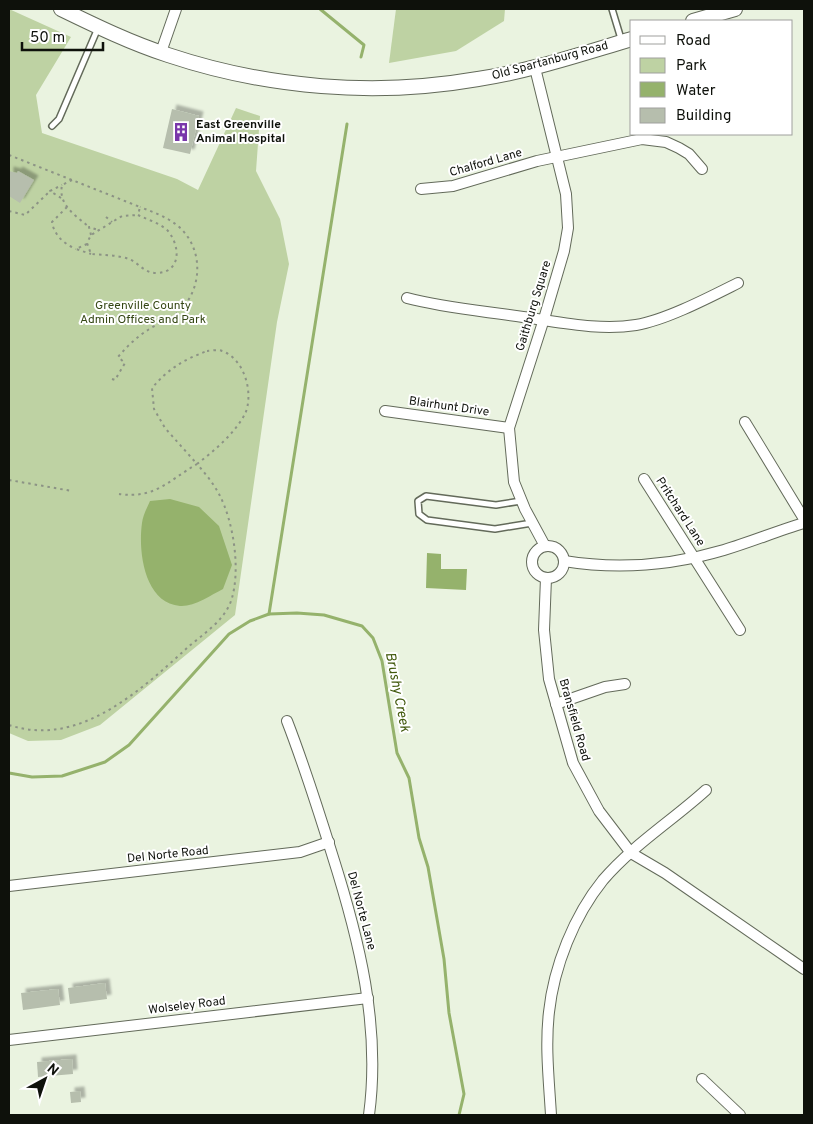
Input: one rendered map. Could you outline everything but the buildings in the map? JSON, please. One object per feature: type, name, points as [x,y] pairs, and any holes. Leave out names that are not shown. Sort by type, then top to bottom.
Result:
[{"type":"main road","name":"Old Spartanburg Road","points":[[61,9],[99,27],[161,52],[222,70],[262,79],[310,86],[354,88],[449,84],[535,68],[627,40]]},
{"type":"main road","points":[[696,20],[735,9]]},
{"type":"street","points":[[161,52],[176,9]]},
{"type":"street","name":"Gaithburg Square","points":[[535,68],[566,194],[568,228],[564,251],[544,320],[508,428],[511,469],[521,501],[545,546]]},
{"type":"street","name":"Chalford Lane","points":[[420,189],[453,186],[558,157],[630,141],[651,139],[679,148],[689,154],[702,169]]},
{"type":"street","points":[[407,298],[431,304],[544,320],[598,326],[637,325],[668,316],[738,283]]},
{"type":"street","name":"Blairhunt Drive","points":[[385,411],[508,428]]},
{"type":"street","points":[[745,422],[804,519]]},
{"type":"street","name":"Pritchard Lane","points":[[644,479],[740,630]]},
{"type":"street","points":[[564,561],[600,566],[646,566],[695,558],[725,550],[804,522]]},
{"type":"street","points":[[545,546],[556,547],[563,556],[564,561],[559,574],[546,578],[533,570],[531,560],[536,550],[545,546]]},
{"type":"street","name":"Bransfield Road","points":[[546,578],[544,647],[556,704],[565,742],[580,778],[599,811],[631,853],[665,873],[804,969]]},
{"type":"street","points":[[556,704],[614,684],[626,684]]},
{"type":"street","name":"Del Norte Lane","points":[[287,721],[351,914],[368,998],[374,1061],[369,1115]]},
{"type":"street","points":[[550,1115],[547,1035],[551,999],[558,971],[583,910],[604,879],[631,853],[706,790]]},
{"type":"street","name":"Del Norte Road","points":[[9,886],[300,852],[328,842]]},
{"type":"street","name":"Wolseley Road","points":[[9,1040],[368,998]]},
{"type":"street","points":[[702,1079],[740,1115]]},
{"type":"lane","points":[[612,9],[627,40]]},
{"type":"lane","points":[[52,126],[59,119],[99,27]]},
{"type":"lane","points":[[521,501],[496,506],[426,496],[418,501],[418,508],[419,514],[427,520],[495,528],[532,523]]},
{"type":"path","points":[[9,155],[140,207],[170,221],[186,234],[195,251],[198,266],[197,278],[188,301],[177,314],[139,335],[123,351],[118,357],[125,362],[115,380],[112,379]]},
{"type":"path","points":[[9,211],[25,214],[50,192],[73,180]]},
{"type":"path","points":[[61,198],[62,185]]},
{"type":"path","points":[[50,192],[61,198],[67,207],[89,227],[99,231]]},
{"type":"path","points":[[67,207],[55,217],[52,222],[53,228],[62,240],[76,249],[91,254],[130,259],[144,270],[154,274],[170,268],[176,262],[177,246],[168,232],[159,224],[138,215],[122,216],[91,235],[87,243],[76,249]]},
{"type":"path","points":[[138,215],[140,207]]},
{"type":"path","points":[[106,217],[112,222]]},
{"type":"path","points":[[89,227],[91,235]]},
{"type":"path","points":[[87,243],[91,254]]},
{"type":"path","points":[[9,725],[28,731],[48,730],[89,721],[125,700],[158,675],[218,621],[230,603],[237,577],[228,519],[220,495],[197,464],[165,428],[154,409],[152,388],[166,372],[186,358],[207,351],[222,351],[242,369],[248,387],[246,412],[235,430],[197,464],[156,491],[132,496],[119,494]]},
{"type":"path","points":[[9,480],[72,491]]},
{"type":"green space","name":"Greenville County Admin Offices and Park","points":[[9,9],[71,37],[36,95],[42,133],[177,179],[198,190],[236,108],[260,116],[256,171],[280,219],[289,264],[277,322],[235,615],[100,725],[61,740],[28,741],[9,733]]},
{"type":"green space","points":[[396,9],[505,9],[504,21],[456,51],[389,63]]},
{"type":"water","points":[[170,499],[199,507],[219,526],[232,565],[223,589],[191,605],[180,606],[168,603],[158,596],[151,586],[143,561],[141,534],[146,509],[150,501]]},
{"type":"water","points":[[427,553],[441,554],[441,569],[467,569],[466,590],[426,588]]},
{"type":"waterway","points":[[320,9],[364,45],[361,57]]},
{"type":"waterway","points":[[269,614],[347,124]]},
{"type":"waterway","name":"Brushy Creek","points":[[9,773],[32,777],[62,776],[105,762],[129,745],[229,634],[250,621],[269,614],[297,613],[324,615],[362,626],[373,638],[382,661],[397,753],[409,778],[419,838],[428,867],[444,959],[449,1013],[464,1094],[459,1115]]},
{"type":"place","name":"East Greenville Animal Hospital","points":[[181,132]]}]
